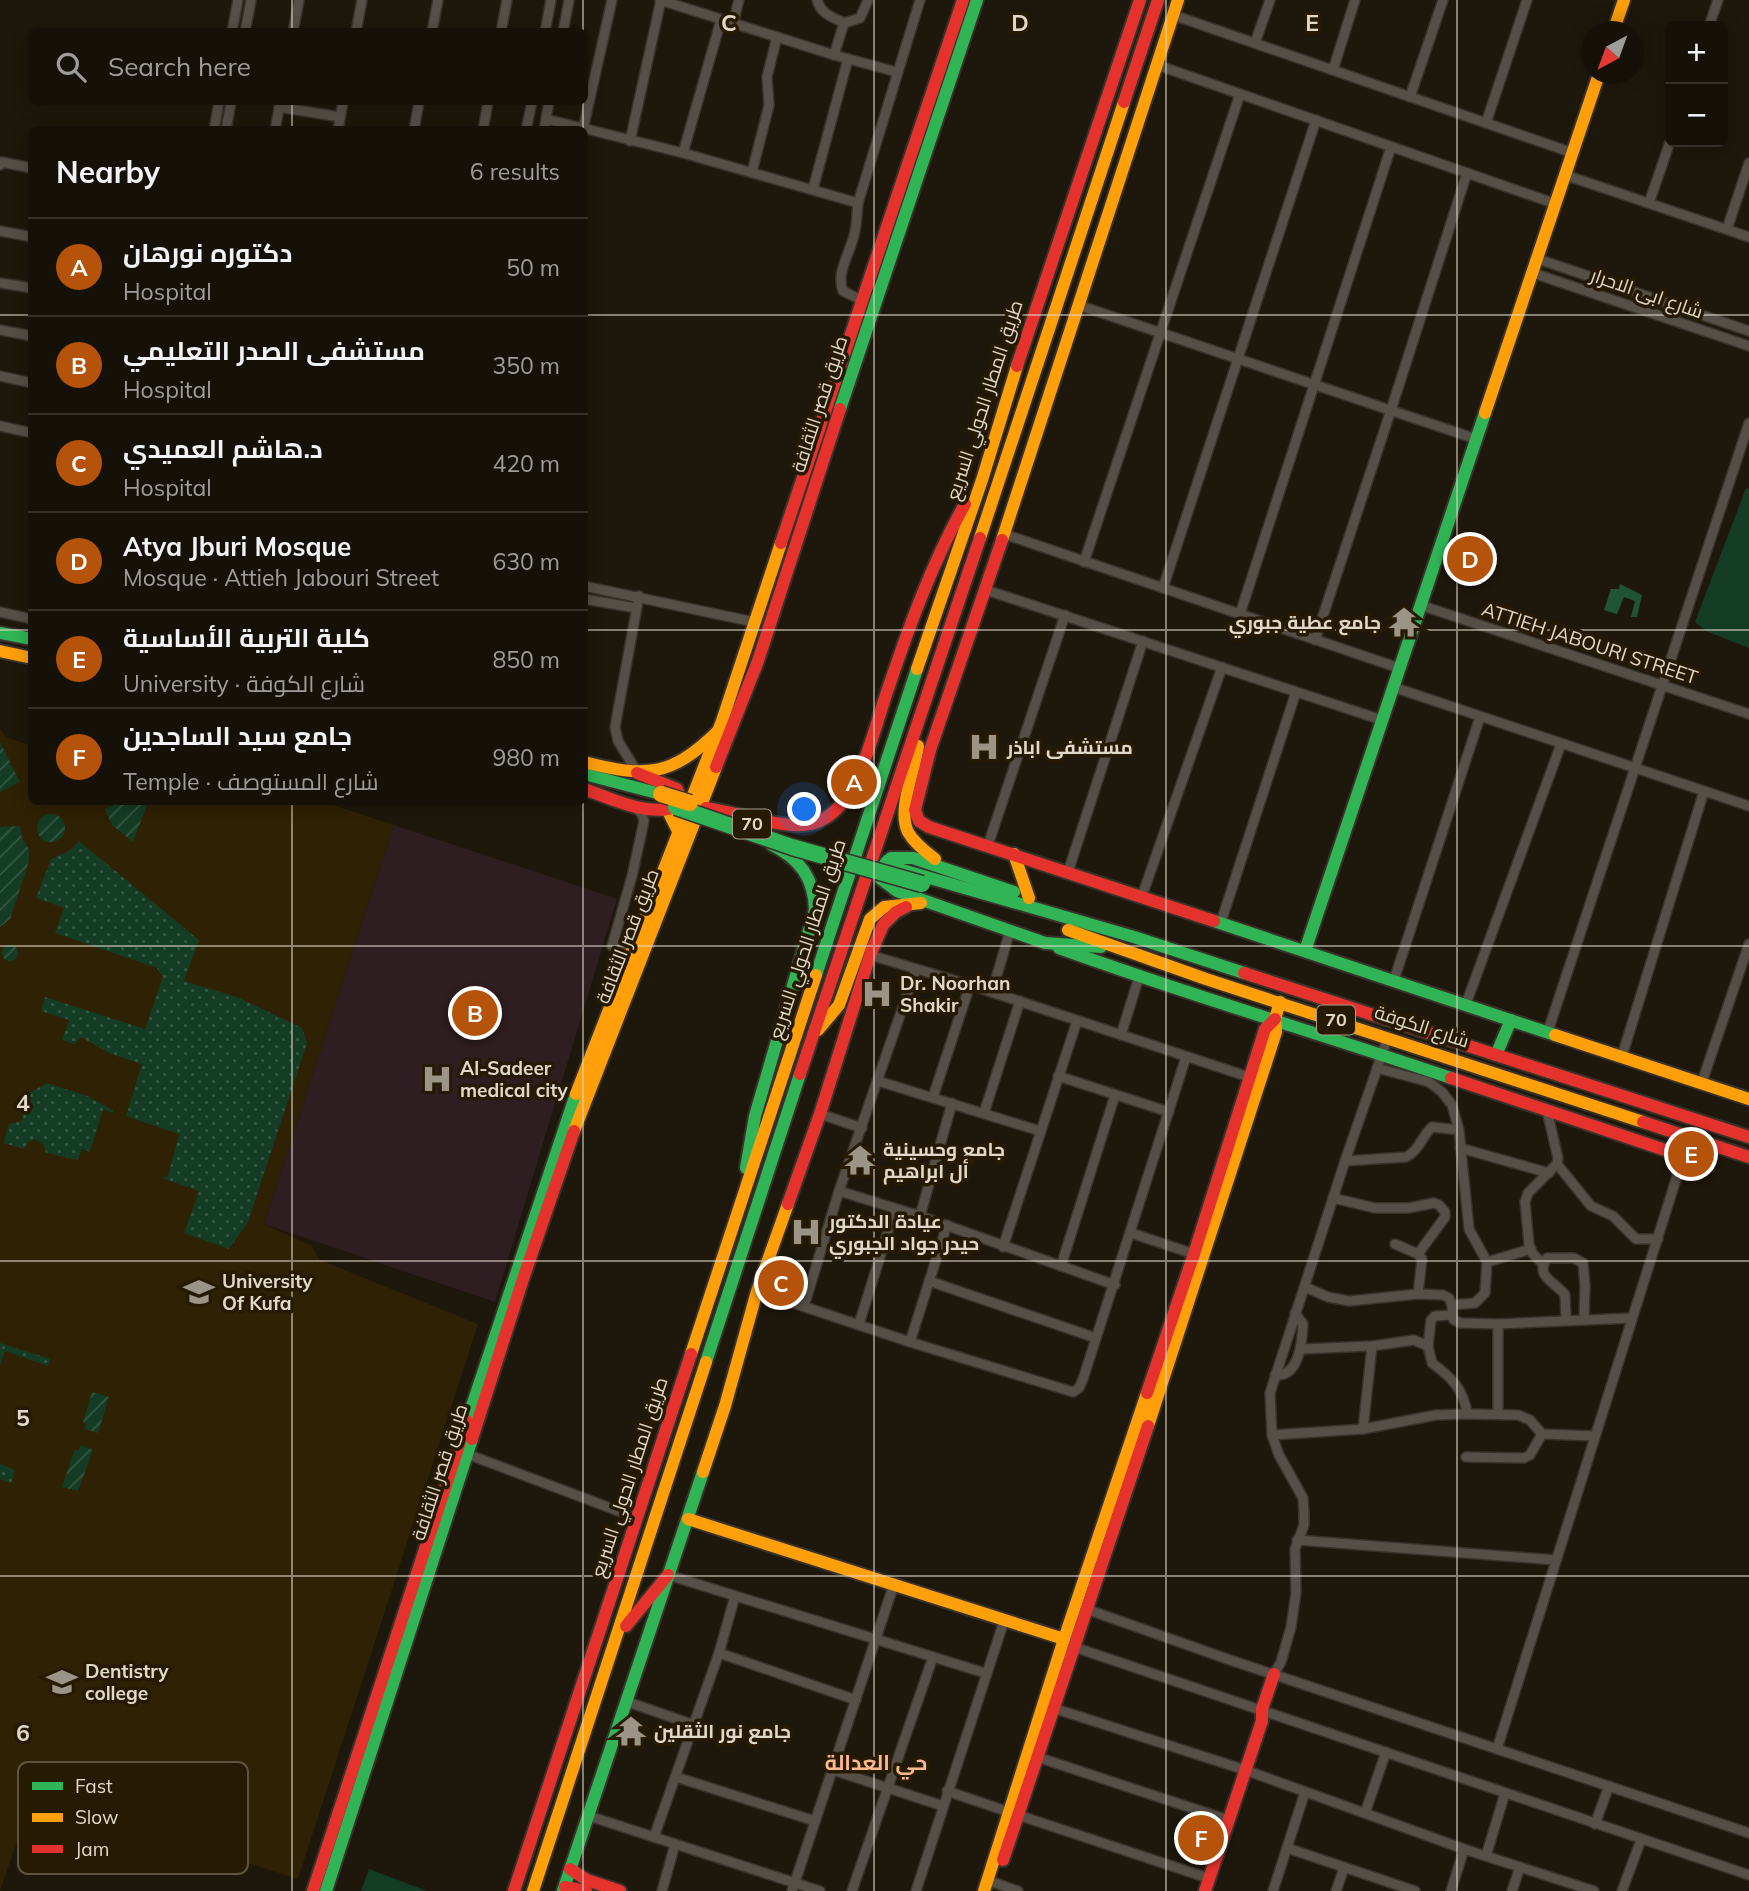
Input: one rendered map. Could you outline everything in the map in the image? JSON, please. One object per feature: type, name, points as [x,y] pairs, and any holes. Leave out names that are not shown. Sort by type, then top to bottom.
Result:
[{"type":"main road","name":"طريق قصر الثقافة","points":[[387,1684],[583,1106],[630,953],[718,731],[750,659],[754,622],[963,0]]},
{"type":"main road","name":"طريق قصر الثقافة","points":[[326,1891],[377,1715],[503,1306],[796,539],[977,0]]},
{"type":"main road","name":"طريق المطار الحولي السريع","points":[[514,1889],[954,557],[982,480],[1034,310],[1140,0]]},
{"type":"main road","name":"طريق المطار الحولي السريع","points":[[533,1891],[812,1038],[1158,0]]},
{"type":"main road","points":[[1617,21],[1624,0]]},
{"type":"main road","points":[[1176,8],[1004,534],[930,750],[916,805],[919,821],[929,827],[1749,1099]]},
{"type":"main road","points":[[1305,950],[1596,84]]},
{"type":"main road","points":[[1034,310],[1042,320],[1054,317]]},
{"type":"main road","points":[[1023,347],[1030,342],[1035,343],[1042,349],[1042,354]]},
{"type":"main road","points":[[704,811],[727,809],[768,821],[802,827],[824,819],[836,811],[851,792],[858,776],[904,642],[950,531],[962,507],[982,480]]},
{"type":"main road","points":[[0,633],[28,638]]},
{"type":"main road","points":[[0,652],[28,657]]},
{"type":"main road","points":[[919,719],[918,754],[903,822],[911,840],[949,869]]},
{"type":"main road","points":[[637,773],[659,771],[684,762],[718,731]]},
{"type":"main road","points":[[588,763],[637,773],[677,789],[680,798],[672,809]]},
{"type":"main road","name":"70","points":[[588,776],[672,809],[704,811],[845,863],[923,880]]},
{"type":"main road","name":"70","points":[[588,781],[603,783],[704,811],[923,880]]},
{"type":"main road","points":[[588,790],[629,802],[672,809]]},
{"type":"main road","points":[[672,809],[679,833]]},
{"type":"main road","points":[[704,811],[723,827],[785,851],[802,866],[815,892],[811,925],[755,1116],[746,1164],[749,1182]]},
{"type":"main road","points":[[1014,854],[1029,898]]},
{"type":"main road","points":[[1134,937],[1087,916],[913,858],[898,856],[883,865],[881,879],[888,886],[931,903],[1139,978],[1275,1019],[1379,1062],[1547,1111],[1683,1156]]},
{"type":"main road","name":"شارع الكوفة","points":[[923,880],[1134,937],[1749,1138]]},
{"type":"main road","name":"شارع الكوفة","points":[[923,880],[1121,949],[1749,1157]]},
{"type":"main road","points":[[620,1891],[585,1887],[564,1889],[688,1519],[725,1406],[758,1291],[820,1114],[870,955],[883,926],[896,912],[912,903]]},
{"type":"main road","points":[[812,1038],[839,1005],[870,919],[884,907],[931,903]]},
{"type":"main road","points":[[1045,943],[1121,949]]},
{"type":"main road","points":[[1069,1643],[1086,1609],[1117,1498],[1194,1254],[1276,1032],[1275,1019],[1280,1002]]},
{"type":"main road","points":[[990,1888],[1222,1181],[1265,1028],[1275,1019]]},
{"type":"main road","points":[[1496,1055],[1511,1020]]},
{"type":"main road","points":[[688,1519],[1069,1643]]},
{"type":"main road","points":[[615,1643],[634,1614],[668,1575]]},
{"type":"main road","points":[[1201,1886],[1242,1769],[1255,1719],[1262,1709],[1274,1674]]},
{"type":"main road","points":[[1014,1813],[1037,1757],[1048,1707]]},
{"type":"main road","name":"طريق قصر الثقافة","points":[[313,1891],[377,1715]]},
{"type":"main road","points":[[1201,1886],[1222,1818],[1242,1769]]},
{"type":"main road","points":[[523,1862],[530,1870],[541,1868]]},
{"type":"main road","points":[[570,1869],[585,1887]]},
{"type":"main road","points":[[514,1889],[525,1885],[533,1891]]},
{"type":"street","points":[[233,28],[238,0]]},
{"type":"street","points":[[246,28],[251,0]]},
{"type":"street","points":[[294,28],[299,0]]},
{"type":"street","points":[[357,28],[362,0]]},
{"type":"street","points":[[433,28],[438,0]]},
{"type":"street","points":[[502,28],[507,0]]},
{"type":"street","points":[[546,28],[551,0]]},
{"type":"street","points":[[564,28],[569,0]]},
{"type":"street","points":[[584,126],[612,0]]},
{"type":"street","points":[[630,141],[660,0],[897,72]]},
{"type":"street","points":[[733,23],[739,0]]},
{"type":"street","points":[[817,0],[825,13],[844,23],[860,18],[868,0]]},
{"type":"street","points":[[861,300],[844,291],[841,285],[855,232],[858,203],[920,0]]},
{"type":"street","points":[[1255,43],[1270,0]]},
{"type":"street","points":[[1333,70],[1355,0]]},
{"type":"street","points":[[1410,97],[1443,0]]},
{"type":"street","points":[[1486,123],[1527,0]]},
{"type":"street","points":[[1711,21],[1718,0]]},
{"type":"street","points":[[1176,8],[1255,43],[1573,153]]},
{"type":"street","points":[[683,153],[721,20]]},
{"type":"street","points":[[834,55],[844,23]]},
{"type":"street","points":[[752,172],[769,105],[767,77],[777,37]]},
{"type":"street","points":[[813,189],[848,59]]},
{"type":"street","points":[[1157,65],[1556,204]]},
{"type":"street","points":[[1084,562],[1240,94]]},
{"type":"street","points":[[215,126],[218,105]]},
{"type":"street","points":[[227,126],[231,105]]},
{"type":"street","points":[[276,126],[280,105]]},
{"type":"street","points":[[285,105],[340,117]]},
{"type":"street","points":[[339,126],[342,105]]},
{"type":"street","points":[[415,126],[418,105]]},
{"type":"street","points":[[484,126],[487,105]]},
{"type":"street","points":[[527,126],[531,105]]},
{"type":"street","points":[[545,125],[548,105]]},
{"type":"street","points":[[1163,588],[1316,120]]},
{"type":"street","points":[[588,130],[683,153],[858,203]]},
{"type":"street","points":[[1240,614],[1391,146]]},
{"type":"street","points":[[1649,204],[1668,147]]},
{"type":"street","points":[[0,161],[28,167]]},
{"type":"street","points":[[1727,229],[1749,163]]},
{"type":"street","points":[[1315,640],[1467,173]]},
{"type":"street","points":[[1565,175],[1749,237]]},
{"type":"street","points":[[0,231],[28,236]]},
{"type":"street","name":"شارع ابی الاحرار","points":[[1535,266],[1749,331]]},
{"type":"street","name":"شارع ابی الاحرار","points":[[1535,266],[1749,346]]},
{"type":"street","points":[[0,283],[28,287]]},
{"type":"street","points":[[1079,305],[1476,439]]},
{"type":"street","points":[[0,330],[28,335]]},
{"type":"street","points":[[0,376],[28,382]]},
{"type":"street","points":[[1548,1031],[1749,423]]},
{"type":"street","points":[[0,426],[28,432]]},
{"type":"street","points":[[1004,534],[1399,668]]},
{"type":"street","points":[[588,587],[754,622]]},
{"type":"street","points":[[985,590],[1382,720]]},
{"type":"street","points":[[637,773],[618,741],[615,727],[639,596]]},
{"type":"street","points":[[588,600],[636,608]]},
{"type":"street","name":"ATTIEH JABOURI STREET","points":[[1420,606],[1749,714]]},
{"type":"street","points":[[0,612],[28,618]]},
{"type":"street","points":[[988,845],[1065,615]]},
{"type":"street","points":[[1068,872],[1143,641]]},
{"type":"street","points":[[1142,896],[1222,667]]},
{"type":"street","points":[[1393,687],[1749,806]]},
{"type":"street","points":[[1221,922],[1296,692]]},
{"type":"street","points":[[1394,980],[1480,717]]},
{"type":"street","points":[[1466,1004],[1561,744]]},
{"type":"street","points":[[1622,1056],[1704,791]]},
{"type":"street","points":[[629,802],[642,814],[644,821],[612,946],[630,953]]},
{"type":"street","points":[[992,992],[1010,931]]},
{"type":"street","points":[[1702,1082],[1749,944]]},
{"type":"street","points":[[870,955],[1250,1077]]},
{"type":"street","points":[[804,1306],[839,1191],[916,968]]},
{"type":"street","points":[[1121,1035],[1139,978]]},
{"type":"street","points":[[933,1097],[970,985]]},
{"type":"street","points":[[984,1113],[1020,1001]]},
{"type":"street","points":[[1003,1247],[1077,1021]]},
{"type":"street","points":[[1274,1674],[1288,1643],[1294,1611],[1297,1540],[1304,1525],[1303,1498],[1279,1455],[1272,1434],[1270,1392],[1388,1037]]},
{"type":"street","points":[[758,1291],[910,1342],[1073,1392],[1079,1388],[1083,1379],[1115,1285],[1186,1057]]},
{"type":"street","points":[[1379,1062],[1429,1082],[1442,1092],[1452,1105],[1459,1130],[1469,1230],[1487,1262],[1485,1293],[1475,1303],[1431,1320],[1428,1346],[1432,1363],[1444,1370],[1459,1386],[1465,1399],[1466,1414]]},
{"type":"street","points":[[1058,1076],[1169,1112]]},
{"type":"street","points":[[878,1081],[1040,1131]]},
{"type":"street","points":[[1061,1266],[1115,1095]]},
{"type":"street","points":[[920,1216],[953,1103]]},
{"type":"street","points":[[1543,1264],[1531,1249],[1525,1202],[1528,1193],[1557,1164],[1547,1111]]},
{"type":"street","points":[[820,1114],[862,1128]]},
{"type":"street","points":[[1345,1161],[1406,1157],[1413,1154],[1432,1127],[1459,1130]]},
{"type":"street","points":[[1497,1749],[1689,1138]]},
{"type":"street","points":[[1460,1148],[1549,1173]]},
{"type":"street","points":[[1557,1164],[1591,1206],[1613,1216],[1636,1239],[1658,1239]]},
{"type":"street","points":[[839,1191],[947,1225],[1115,1285]]},
{"type":"street","points":[[1333,1198],[1375,1208],[1439,1205],[1445,1212],[1445,1217],[1418,1254]]},
{"type":"street","points":[[859,1324],[895,1209]]},
{"type":"street","points":[[910,1342],[947,1225]]},
{"type":"street","points":[[1131,1233],[1194,1254]]},
{"type":"street","points":[[1395,1244],[1418,1254],[1422,1259],[1418,1294]]},
{"type":"street","points":[[1487,1262],[1531,1249]]},
{"type":"street","points":[[1566,1319],[1565,1295],[1543,1274],[1543,1264],[1547,1258],[1561,1256],[1583,1263],[1584,1319]]},
{"type":"street","points":[[929,1281],[1096,1338]]},
{"type":"street","points":[[1305,1287],[1328,1297],[1349,1301],[1418,1294],[1443,1295],[1449,1298],[1456,1322],[1460,1323],[1498,1324],[1632,1318]]},
{"type":"street","points":[[1275,1375],[1284,1376],[1289,1372],[1301,1349],[1303,1324],[1295,1313]]},
{"type":"street","points":[[1498,1324],[1498,1414]]},
{"type":"street","points":[[1301,1349],[1372,1346],[1414,1340],[1428,1346]]},
{"type":"street","points":[[1363,1429],[1372,1346]]},
{"type":"street","points":[[1272,1434],[1363,1429],[1436,1415],[1498,1414],[1518,1415],[1530,1420],[1542,1434],[1595,1436]]},
{"type":"street","points":[[1466,1457],[1524,1458],[1530,1455],[1542,1434]]},
{"type":"street","points":[[467,1454],[637,1518]]},
{"type":"street","points":[[1297,1540],[1556,1560]]},
{"type":"street","points":[[668,1575],[985,1674]]},
{"type":"street","points":[[794,1887],[894,1584]]},
{"type":"street","points":[[654,1837],[719,1653],[735,1596]]},
{"type":"street","points":[[1086,1609],[1749,1833]]},
{"type":"street","points":[[916,1891],[1004,1621]]},
{"type":"street","points":[[1069,1643],[1749,1875]]},
{"type":"street","points":[[719,1653],[856,1700]]},
{"type":"street","points":[[852,1891],[933,1657]]},
{"type":"street","points":[[628,1702],[694,1725]]},
{"type":"street","points":[[1048,1707],[1242,1769],[1570,1887],[1594,1891]]},
{"type":"street","points":[[1365,1813],[1386,1752]]},
{"type":"street","points":[[1037,1757],[1222,1818]]},
{"type":"street","points":[[832,1770],[943,1806]]},
{"type":"street","points":[[676,1777],[815,1821]]},
{"type":"street","points":[[1595,1824],[1609,1786]]},
{"type":"street","points":[[947,1791],[1014,1813],[1201,1886]]},
{"type":"street","points":[[1273,1891],[1305,1792]]},
{"type":"street","points":[[1486,1856],[1505,1793]]},
{"type":"street","points":[[589,1816],[794,1887],[820,1891]]},
{"type":"street","points":[[1622,1891],[1641,1840]]},
{"type":"street","points":[[662,1891],[675,1844]]},
{"type":"street","points":[[1287,1848],[1415,1891]]},
{"type":"street","points":[[1451,1891],[1464,1849]]},
{"type":"street","points":[[1512,1891],[1520,1867]]},
{"type":"street","points":[[1336,1891],[1344,1868]]},
{"type":"street","points":[[990,1888],[1018,1891]]},
{"type":"shaded area","name":"University Of Kufa","points":[[0,729],[6,737],[28,745],[28,805],[333,805],[394,825],[264,1224],[312,1246],[320,1260],[478,1324],[298,1879],[248,1863],[248,1762],[18,1762],[18,1839],[0,1891]]},
{"type":"shaded area","name":"Al-Sadeer medical city","points":[[394,825],[617,899],[495,1302],[264,1224]]},
{"type":"green space","points":[[1746,488],[1749,489],[1749,648],[1706,631],[1695,622]]},
{"type":"green space","points":[[1620,584],[1642,595],[1637,617],[1631,617],[1635,601],[1624,597],[1617,614],[1604,610],[1611,589],[1619,589]]},
{"type":"green space","points":[[0,742],[20,782],[0,792]]},
{"type":"green space","points":[[114,805],[147,805],[133,842],[112,825],[105,809]]},
{"type":"green space","points":[[51,814],[61,818],[65,828],[61,838],[51,842],[41,838],[37,828],[41,818]]},
{"type":"green space","points":[[20,826],[22,838],[29,849],[29,861],[10,919],[0,927],[0,827]]},
{"type":"green space","points":[[79,841],[199,940],[184,981],[237,997],[302,1028],[307,1043],[248,1222],[229,1249],[184,1233],[199,1191],[162,1178],[168,1176],[179,1134],[126,1116],[142,1064],[111,1054],[81,1037],[75,1044],[62,1040],[69,1020],[41,1011],[45,997],[145,1029],[163,977],[157,968],[55,933],[64,908],[36,898],[51,859],[69,851]]},
{"type":"green space","points":[[7,945],[13,945],[18,953],[16,959],[7,961],[2,956],[2,950]]},
{"type":"green space","points":[[47,1083],[87,1096],[113,1110],[113,1113],[103,1109],[90,1152],[82,1149],[78,1160],[46,1153],[44,1145],[35,1139],[28,1142],[24,1149],[4,1143],[9,1124],[22,1121],[23,1116],[18,1109],[22,1097]]},
{"type":"green space","points":[[0,1343],[50,1359],[48,1366],[5,1351],[0,1365]]},
{"type":"green space","points":[[92,1392],[109,1397],[98,1433],[85,1429],[86,1423],[83,1422]]},
{"type":"green space","points":[[81,1445],[93,1450],[78,1491],[62,1487],[75,1449],[78,1451]]},
{"type":"green space","points":[[0,1464],[15,1470],[11,1483],[0,1479]]},
{"type":"green space","points":[[369,1869],[427,1891],[361,1891]]},
{"type":"traffic: fast","points":[[840,409],[977,0]]},
{"type":"traffic: fast","points":[[1305,951],[1485,413]]},
{"type":"traffic: fast","points":[[0,633],[28,638]]},
{"type":"traffic: fast","points":[[816,975],[917,669]]},
{"type":"traffic: fast","points":[[588,775],[661,794]]},
{"type":"traffic: fast","points":[[676,807],[792,847],[922,884]]},
{"type":"traffic: fast","points":[[746,1168],[755,1116],[815,910],[812,888],[804,871],[798,863],[772,845]]},
{"type":"traffic: fast","points":[[1014,892],[913,858],[891,858],[884,864],[881,873],[881,879],[897,891],[1045,943],[1101,947]]},
{"type":"traffic: fast","points":[[892,867],[1134,937],[1244,973]]},
{"type":"traffic: fast","points":[[1214,921],[1555,1035]]},
{"type":"traffic: fast","points":[[1059,948],[1451,1078]]},
{"type":"traffic: fast","points":[[1496,1055],[1511,1020]]},
{"type":"traffic: fast","points":[[706,1362],[800,1074]]},
{"type":"traffic: fast","points":[[467,1421],[576,1094]]},
{"type":"traffic: fast","points":[[326,1891],[472,1439]]},
{"type":"traffic: fast","points":[[563,1891],[703,1472]]},
{"type":"traffic: slow","points":[[1002,540],[1178,0]]},
{"type":"traffic: slow","points":[[1617,21],[1624,0]]},
{"type":"traffic: slow","points":[[1485,413],[1596,84]]},
{"type":"traffic: slow","points":[[980,538],[1124,102]]},
{"type":"traffic: slow","points":[[917,669],[982,480],[1017,366]]},
{"type":"traffic: slow","points":[[576,1094],[722,721],[781,543]]},
{"type":"traffic: slow","points":[[0,651],[28,657]]},
{"type":"traffic: slow","points":[[588,763],[624,770],[657,770],[686,758],[718,731]]},
{"type":"traffic: slow","points":[[918,746],[906,801],[905,823],[913,840],[935,859]]},
{"type":"traffic: slow","points":[[574,1131],[716,767]]},
{"type":"traffic: slow","points":[[661,794],[690,803]]},
{"type":"traffic: slow","points":[[668,811],[679,833]]},
{"type":"traffic: slow","points":[[1014,854],[1029,898]]},
{"type":"traffic: slow","points":[[818,1030],[839,1005],[870,919],[884,907],[921,903]]},
{"type":"traffic: slow","points":[[1068,930],[1206,979],[1643,1122]]},
{"type":"traffic: slow","points":[[691,1354],[816,975]]},
{"type":"traffic: slow","points":[[1275,1019],[1280,1002]]},
{"type":"traffic: slow","points":[[1148,1426],[1276,1032],[1275,1019]]},
{"type":"traffic: slow","points":[[1555,1035],[1749,1099]]},
{"type":"traffic: slow","points":[[703,1472],[725,1406],[757,1291],[788,1204]]},
{"type":"traffic: slow","points":[[533,1891],[706,1362]]},
{"type":"traffic: slow","points":[[984,1891],[1064,1639],[1147,1393]]},
{"type":"traffic: slow","points":[[688,1519],[1064,1639]]},
{"type":"traffic: jam","points":[[781,543],[963,0]]},
{"type":"traffic: jam","points":[[1017,366],[1140,0]]},
{"type":"traffic: jam","points":[[1124,102],[1158,0]]},
{"type":"traffic: jam","points":[[716,767],[758,661],[840,409]]},
{"type":"traffic: jam","points":[[706,808],[774,823],[800,825],[821,821],[842,803],[865,758],[923,593],[965,504]]},
{"type":"traffic: jam","points":[[800,1074],[980,538]]},
{"type":"traffic: jam","points":[[1002,540],[930,750],[915,810],[919,821],[929,827],[1214,921]]},
{"type":"traffic: jam","points":[[588,790],[641,808],[653,810],[676,807],[680,798],[677,789],[637,773]]},
{"type":"traffic: jam","points":[[788,1204],[820,1114],[870,955],[883,925],[896,912],[906,907]]},
{"type":"traffic: jam","points":[[1244,973],[1749,1137]]},
{"type":"traffic: jam","points":[[1147,1393],[1265,1029],[1275,1019]]},
{"type":"traffic: jam","points":[[1451,1078],[1683,1156]]},
{"type":"traffic: jam","points":[[1643,1122],[1749,1157]]},
{"type":"traffic: jam","points":[[472,1439],[574,1131]]},
{"type":"traffic: jam","points":[[514,1891],[691,1354]]},
{"type":"traffic: jam","points":[[313,1891],[467,1421]]},
{"type":"traffic: jam","points":[[1003,1860],[1148,1426]]},
{"type":"traffic: jam","points":[[626,1626],[668,1575]]},
{"type":"traffic: jam","points":[[1205,1891],[1262,1721],[1262,1709],[1274,1674]]},
{"type":"traffic: jam","points":[[570,1869],[587,1880],[620,1891]]},
{"type":"traffic: jam","points":[[565,1887],[586,1891]]},
{"type":"place","name":"Atya Jburi Mosque","points":[[1470,559]]},
{"type":"place","name":"جامع عطية جبوري","points":[[1404,622]]},
{"type":"place","name":"مستشفى اباذر","points":[[984,747]]},
{"type":"place","name":"دكتوره نورهان","points":[[854,782]]},
{"type":"place","name":"Dr. Noorhan Shakir","points":[[877,994]]},
{"type":"place","name":"مستشفى الصدر التعليمي","points":[[475,1013]]},
{"type":"place","name":"Al-Sadeer medical city","points":[[437,1079]]},
{"type":"place","name":"كلية التربية الأساسية","points":[[1691,1154]]},
{"type":"place","name":"جامع وحسينية أل ابراهيم","points":[[860,1160]]},
{"type":"place","name":"عيادة الدكتور حيدر جواد الجبوري","points":[[806,1232]]},
{"type":"place","name":"د.هاشم العميدي","points":[[781,1283]]},
{"type":"place","name":"University Of Kufa","points":[[199,1292]]},
{"type":"place","name":"Dentistry college","points":[[62,1682]]},
{"type":"place","name":"جامع نور الثقلين","points":[[631,1731]]},
{"type":"place","name":"جامع سيد الساجدين","points":[[1201,1838]]},
{"type":"district","name":"حي العدالة","points":[[876,1763]]}]
